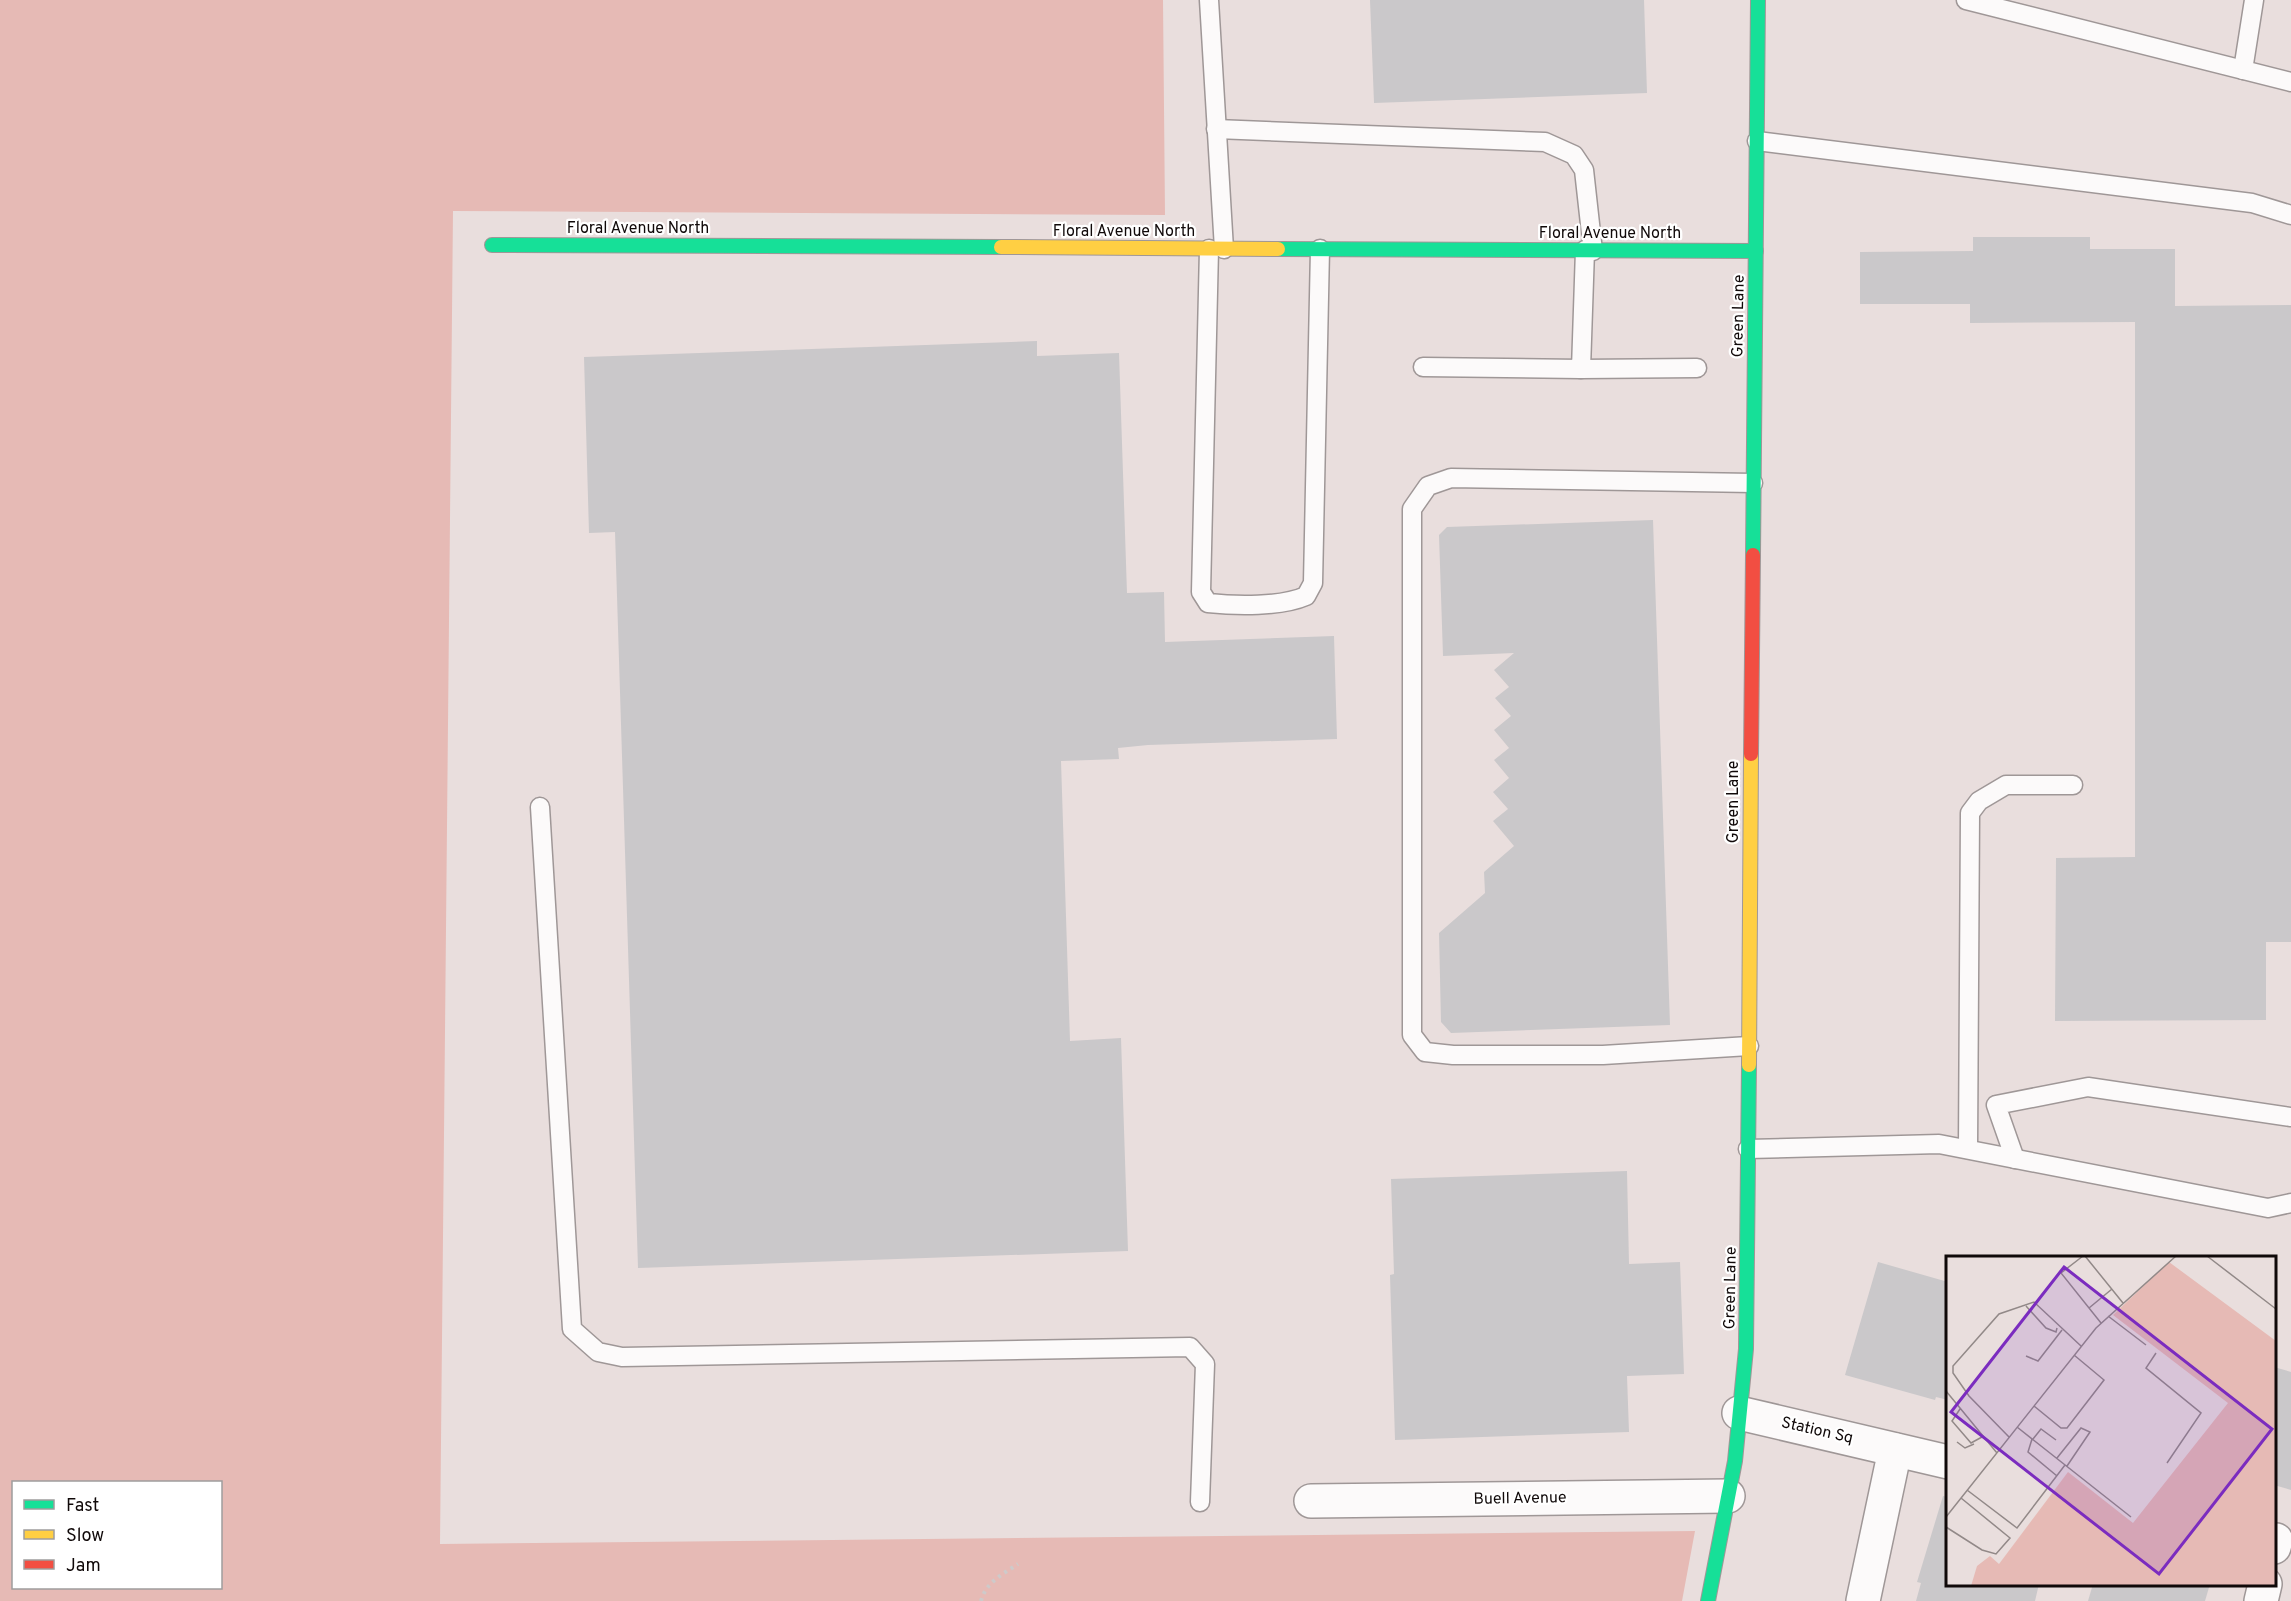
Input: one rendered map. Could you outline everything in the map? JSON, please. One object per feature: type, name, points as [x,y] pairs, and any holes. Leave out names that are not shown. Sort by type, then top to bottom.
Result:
[{"type":"street","name":"Green Lane","points":[[1708,1601],[1735,1461],[1746,1349],[1758,0]]},
{"type":"street","name":"Floral Avenue North","points":[[492,245],[1756,251]]},
{"type":"street","name":"Station Sq","points":[[1740,1413],[1946,1462]]},
{"type":"street","points":[[1863,1601],[1895,1450]]},
{"type":"street","name":"Buell Avenue","points":[[1311,1501],[1728,1496]]},
{"type":"street","points":[[2261,1601],[2265,1586]]},
{"type":"lane","points":[[1209,0],[1216,129],[1216,249],[1201,592],[1209,603],[1227,605],[1295,601],[1306,596],[1313,583],[1320,249]]},
{"type":"lane","points":[[1965,0],[2291,82]]},
{"type":"lane","points":[[2243,70],[2254,0]]},
{"type":"lane","points":[[1216,129],[1545,142],[1574,155],[1584,170],[1589,251],[1581,369]]},
{"type":"lane","points":[[1757,141],[2252,203],[2291,215]]},
{"type":"lane","points":[[1423,367],[1697,368]]},
{"type":"lane","points":[[1749,1046],[1603,1055],[1453,1055],[1425,1052],[1412,1035],[1412,509],[1428,486],[1451,478],[1753,483]]},
{"type":"lane","points":[[1968,1149],[1970,813],[1979,801],[2006,785],[2073,785]]},
{"type":"lane","points":[[540,807],[572,1329],[598,1352],[622,1356],[1190,1347],[1205,1364],[1200,1502]]},
{"type":"lane","points":[[2015,1159],[1996,1105],[2088,1087],[2291,1117]]},
{"type":"lane","points":[[1748,1149],[1939,1144],[2268,1208],[2291,1203]]},
{"type":"path","points":[[981,1601],[983,1594],[995,1579],[1018,1564]]},
{"type":"shaded area","points":[[0,0],[1163,0],[1165,215],[453,211],[440,1544],[1695,1531],[1682,1601],[0,1601]]},
{"type":"building","points":[[1370,0],[1644,0],[1647,93],[1374,103]]},
{"type":"building","points":[[1973,237],[2090,237],[2090,249],[2175,249],[2175,306],[2291,305],[2291,942],[2266,942],[2266,1020],[2055,1021],[2056,858],[2135,857],[2135,322],[1970,323],[1970,304],[1860,304],[1860,252],[1973,251]]},
{"type":"building","points":[[1037,341],[1037,356],[1119,353],[1127,593],[1164,592],[1165,642],[1334,636],[1337,739],[1148,745],[1118,748],[1119,759],[1061,761],[1070,1041],[1121,1038],[1128,1251],[638,1268],[615,532],[589,533],[584,357]]},
{"type":"building","points":[[1653,520],[1670,1025],[1451,1033],[1441,1022],[1439,933],[1485,893],[1484,872],[1514,846],[1493,821],[1508,809],[1493,792],[1509,778],[1494,760],[1509,748],[1494,730],[1511,716],[1495,698],[1509,687],[1494,670],[1514,653],[1443,656],[1439,535],[1447,527]]},
{"type":"building","points":[[1627,1171],[1629,1264],[1680,1262],[1684,1374],[1627,1376],[1629,1432],[1395,1440],[1390,1275],[1394,1274],[1391,1179]]},
{"type":"building","points":[[1878,1262],[1946,1281],[1946,1400],[1936,1397],[1935,1400],[1845,1375]]},
{"type":"building","points":[[2276,1368],[2291,1372],[2291,1490],[2276,1486]]},
{"type":"building","points":[[1943,1496],[1946,1497],[1946,1586],[2039,1586],[2035,1601],[1916,1601],[1921,1583],[1917,1582]]},
{"type":"building","points":[[2092,1586],[2209,1586],[2205,1601],[2088,1601]]},
{"type":"traffic: fast","points":[[1753,555],[1758,0]]},
{"type":"traffic: fast","points":[[492,245],[1001,247]]},
{"type":"traffic: fast","points":[[1278,249],[1756,251]]},
{"type":"traffic: fast","points":[[1708,1601],[1735,1461],[1746,1349],[1749,1065]]},
{"type":"traffic: slow","points":[[1001,247],[1278,249]]},
{"type":"traffic: slow","points":[[1749,1065],[1751,754]]},
{"type":"traffic: jam","points":[[1751,754],[1753,555]]}]
